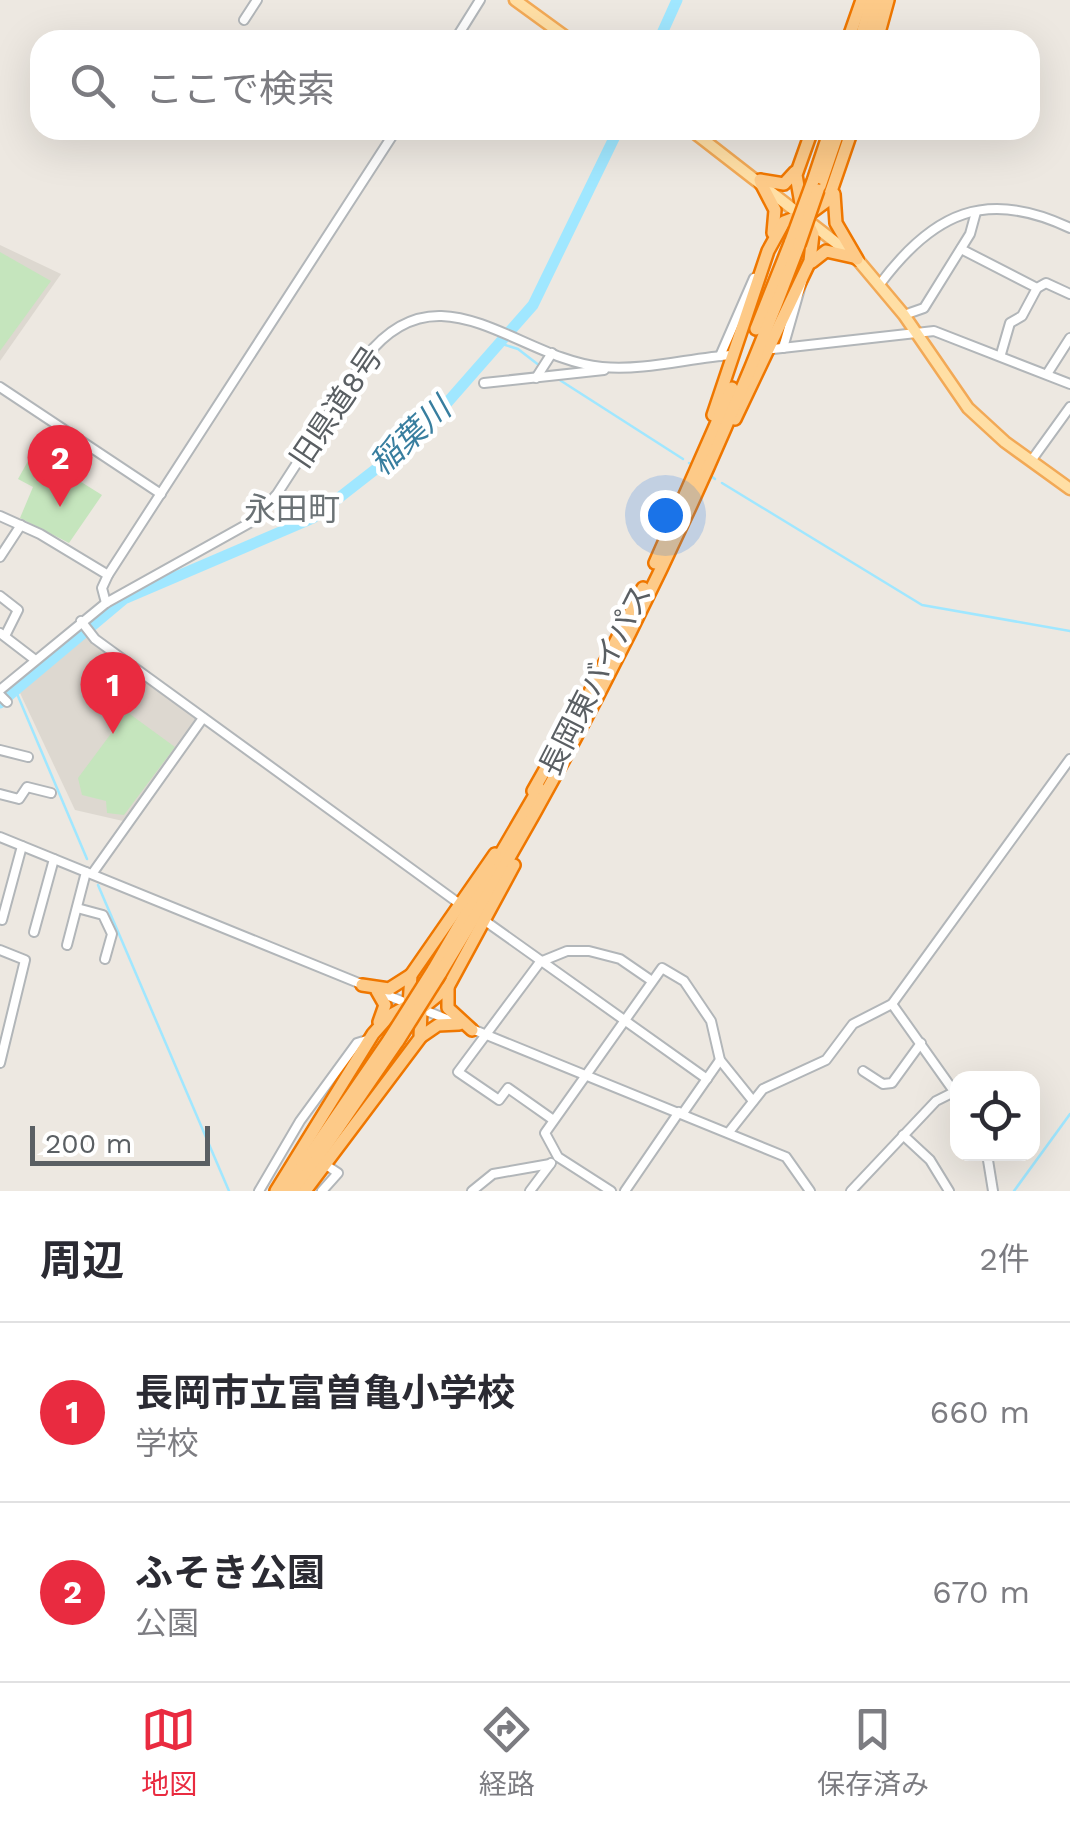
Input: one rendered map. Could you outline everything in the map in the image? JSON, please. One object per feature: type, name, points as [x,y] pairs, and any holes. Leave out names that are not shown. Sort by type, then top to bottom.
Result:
[{"type":"highway","points":[[852,30],[862,0]]},
{"type":"highway","points":[[863,30],[872,0]]},
{"type":"highway","points":[[871,30],[880,0]]},
{"type":"highway","points":[[880,30],[888,0]]},
{"type":"highway","points":[[759,181],[784,184],[808,140]]},
{"type":"highway","name":"長岡東バイパス","points":[[816,184],[827,140]]},
{"type":"highway","name":"長岡東バイパス","points":[[295,1191],[437,972],[586,718],[701,475],[835,140]]},
{"type":"highway","points":[[768,253],[784,222],[822,207],[835,186],[849,140]]},
{"type":"highway","points":[[701,475],[805,274],[814,245],[812,226],[804,216],[795,184],[798,164]]},
{"type":"highway","points":[[701,475],[768,253],[775,210],[759,181]]},
{"type":"highway","points":[[835,186],[836,223],[857,259]]},
{"type":"highway","points":[[805,274],[826,251],[857,259]]},
{"type":"highway","name":"長岡東バイパス","points":[[437,972],[589,696],[701,475]]},
{"type":"highway","points":[[362,985],[389,989],[410,976],[490,860],[589,696]]},
{"type":"highway","points":[[472,1030],[448,1008],[448,988],[586,718]]},
{"type":"highway","points":[[410,976],[420,1038]]},
{"type":"highway","points":[[372,1037],[393,1012],[415,1007],[448,988]]},
{"type":"highway","points":[[276,1191],[372,1037],[385,1008],[376,991]]},
{"type":"highway","points":[[305,1191],[420,1038],[432,1028],[459,1024]]},
{"type":"highway","name":"長岡東バイパス","points":[[285,1191],[394,1040]]},
{"type":"main road","points":[[515,0],[556,30]]},
{"type":"main road","points":[[704,140],[857,259],[904,315],[968,408],[1070,489]]},
{"type":"street","points":[[244,20],[257,0]]},
{"type":"street","points":[[461,30],[480,0]]},
{"type":"street","points":[[106,603],[102,588],[108,576],[390,140]]},
{"type":"street","points":[[880,284],[918,237],[942,221],[1008,208],[1070,228]]},
{"type":"street","points":[[904,315],[922,312],[961,249],[976,212]]},
{"type":"street","points":[[961,249],[1037,288]]},
{"type":"street","points":[[720,356],[768,253]]},
{"type":"street","points":[[783,348],[805,274]]},
{"type":"street","points":[[1002,354],[1010,323],[1022,316],[1037,288],[1046,282],[1070,294]]},
{"type":"street","name":"旧県道8号","points":[[2,696],[34,659],[106,603],[253,521],[288,478],[365,358],[397,328],[423,318],[447,316],[498,330],[552,353]]},
{"type":"street","points":[[773,349],[944,333],[1070,384]]},
{"type":"street","points":[[1047,374],[1070,338]]},
{"type":"street","points":[[536,378],[552,353],[589,365],[628,368]]},
{"type":"street","points":[[484,383],[732,355]]},
{"type":"street","points":[[0,387],[161,494]]},
{"type":"street","points":[[1031,461],[1070,406]]},
{"type":"street","points":[[1058,422],[1070,430]]},
{"type":"street","points":[[0,516],[108,576]]},
{"type":"street","points":[[0,557],[21,525]]},
{"type":"street","points":[[0,596],[18,610],[2,634],[34,659]]},
{"type":"street","points":[[81,621],[95,639],[457,902]]},
{"type":"street","points":[[67,944],[89,873],[203,718]]},
{"type":"street","points":[[0,750],[28,757]]},
{"type":"street","points":[[729,1132],[753,1101],[776,1081],[826,1060],[852,1024],[892,1004],[1070,760]]},
{"type":"street","points":[[0,794],[19,798],[27,786],[51,793]]},
{"type":"street","points":[[0,837],[786,1156],[810,1191]]},
{"type":"street","points":[[2,920],[22,846]]},
{"type":"street","points":[[34,932],[54,858]]},
{"type":"street","points":[[77,908],[102,915],[112,934],[105,960]]},
{"type":"street","points":[[488,923],[707,1079]]},
{"type":"street","points":[[552,1119],[508,1088],[498,1100],[458,1072],[540,962],[577,949],[611,955],[652,981]]},
{"type":"street","points":[[0,950],[25,960],[0,1062]]},
{"type":"street","points":[[612,1191],[558,1157],[545,1134],[662,968],[684,981],[711,1021],[720,1060],[753,1101]]},
{"type":"street","points":[[892,1004],[950,1085]]},
{"type":"street","points":[[259,1191],[289,1138],[357,1043],[372,1037]]},
{"type":"street","points":[[863,1070],[883,1084],[892,1083],[921,1043]]},
{"type":"street","points":[[626,1191],[720,1060]]},
{"type":"street","points":[[852,1191],[936,1101],[950,1096]]},
{"type":"street","points":[[904,1134],[930,1160],[948,1191]]},
{"type":"street","points":[[289,1138],[299,1146]]},
{"type":"street","points":[[530,1191],[558,1157]]},
{"type":"street","points":[[988,1161],[993,1191]]},
{"type":"street","points":[[472,1191],[494,1174],[550,1164]]},
{"type":"street","points":[[322,1191],[338,1173],[329,1167]]},
{"type":"shaded area","points":[[0,245],[61,274],[0,361]]},
{"type":"shaded area","points":[[87,635],[198,719],[123,821],[75,810],[20,693]]},
{"type":"green space","points":[[0,252],[51,281],[0,351]]},
{"type":"green space","points":[[33,452],[102,495],[69,543],[20,518],[33,487],[18,479]]},
{"type":"green space","points":[[127,712],[175,747],[124,815],[107,813],[106,801],[82,795],[78,778]]},
{"type":"waterway","name":"稲葉川","points":[[664,30],[677,0]]},
{"type":"waterway","name":"稲葉川","points":[[0,703],[124,599],[313,518],[417,437],[533,305],[613,140]]},
{"type":"waterway","points":[[499,343],[518,349],[540,366]]},
{"type":"waterway","points":[[555,377],[683,459]]},
{"type":"waterway","points":[[711,476],[715,479]]},
{"type":"waterway","points":[[722,483],[922,605],[1070,631]]},
{"type":"waterway","points":[[15,689],[87,859]]},
{"type":"waterway","points":[[98,885],[229,1191]]},
{"type":"waterway","points":[[1014,1191],[1070,1114]]},
{"type":"place","name":"ふそき公園","points":[[60,507]]},
{"type":"place","name":"長岡市立富曽亀小学校","points":[[113,734]]},
{"type":"district","name":"永田町","points":[[292,509]]}]
